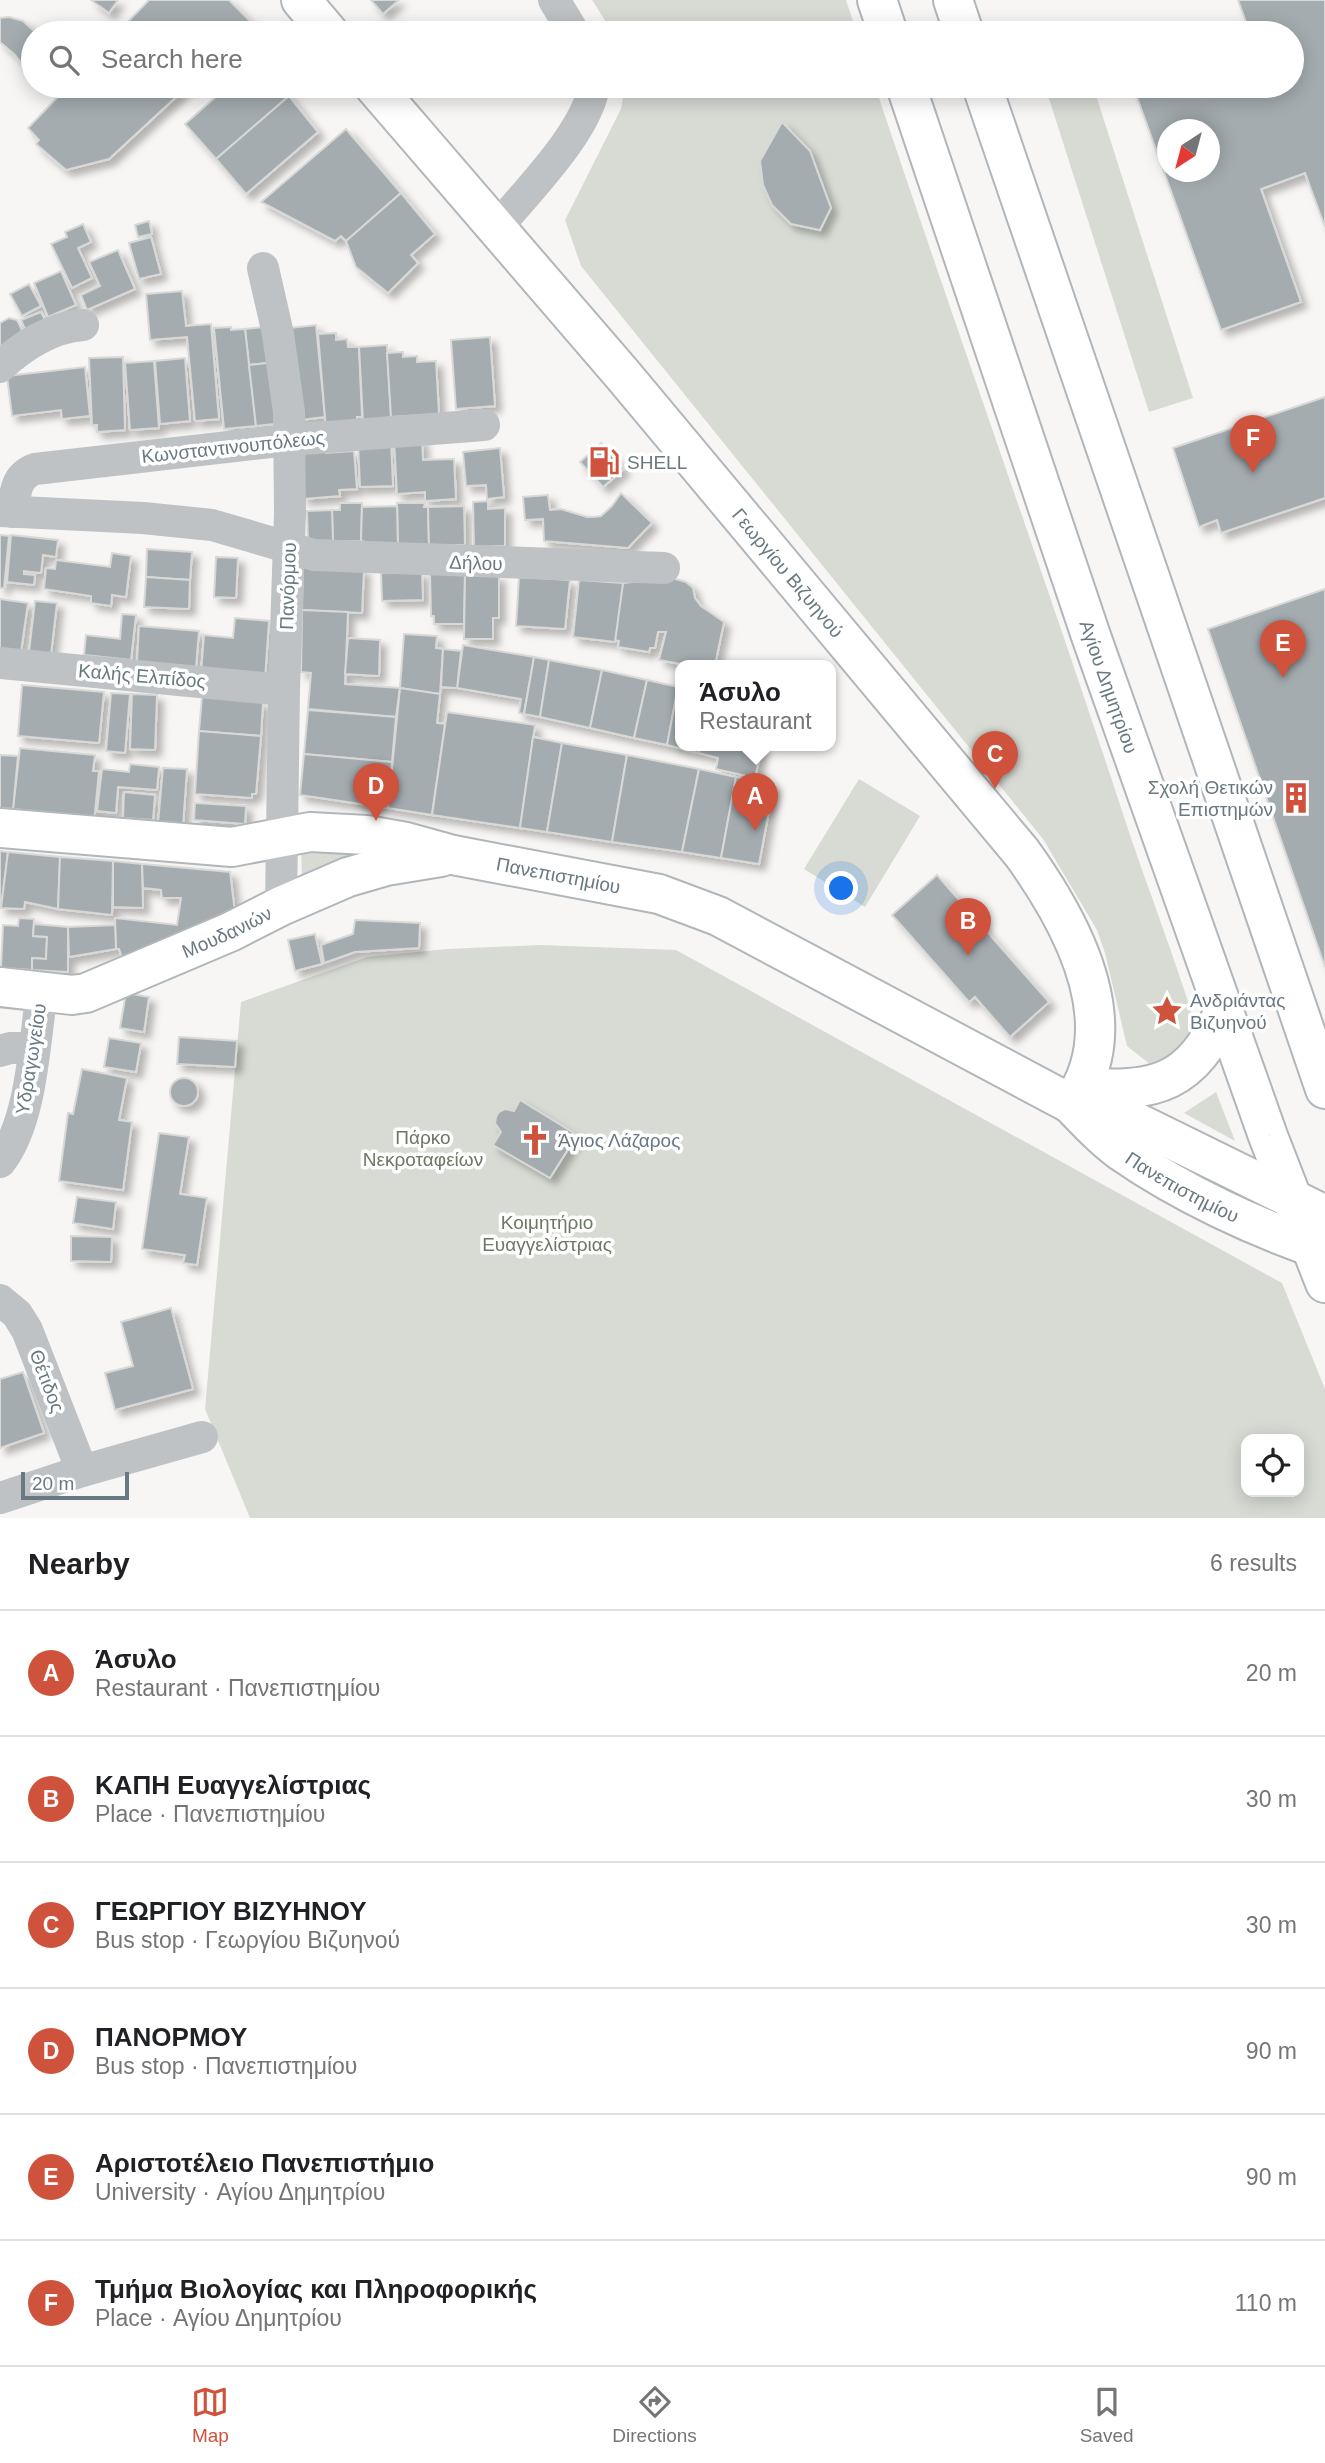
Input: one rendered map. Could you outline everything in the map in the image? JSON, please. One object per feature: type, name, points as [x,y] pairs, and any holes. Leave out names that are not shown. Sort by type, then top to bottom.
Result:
[{"type":"street","points":[[301,0],[319,21]]},
{"type":"street","points":[[554,0],[567,21]]},
{"type":"street","points":[[877,0],[884,21]]},
{"type":"street","points":[[953,0],[960,21]]},
{"type":"street","name":"Γεωργίου Βιζυηνού","points":[[384,98],[641,406],[1022,853],[1068,926],[1091,992],[1094,1042],[1077,1095]]},
{"type":"street","points":[[496,229],[573,134],[592,98]]},
{"type":"street","name":"Αγίου Δημητρίου","points":[[910,98],[1091,636],[1224,1010],[1316,1228],[1325,1283]]},
{"type":"street","points":[[986,98],[1325,1089]]},
{"type":"street","name":"Πανόρμου","points":[[263,268],[278,334],[289,412],[289,548],[281,906]]},
{"type":"street","points":[[0,367],[20,349],[68,326],[83,325]]},
{"type":"street","name":"Κωνσταντινουπόλεως","points":[[289,548],[212,525],[143,518],[6,512],[24,474],[35,469],[289,440],[484,425]]},
{"type":"street","name":"Δήλου","points":[[289,548],[314,555],[349,558],[664,568]]},
{"type":"street","name":"Καλής Ελπίδος","points":[[0,663],[284,690]]},
{"type":"street","name":"Πανεπιστημίου","points":[[0,828],[233,847],[320,832],[350,834],[388,838],[453,855],[659,894],[697,907],[1108,1112],[1136,1122],[1316,1228]]},
{"type":"street","name":"Μουδανιών","points":[[0,988],[72,995],[86,993],[230,932],[326,886],[371,870],[453,855]]},
{"type":"street","name":"Υδραγωγείου","points":[[0,1162],[14,1142],[23,1120],[42,992]]},
{"type":"street","points":[[1077,1095],[1159,1084],[1172,1078],[1195,1058],[1224,1010]]},
{"type":"street","points":[[0,1052],[10,1048],[33,1048]]},
{"type":"street","name":"Θέτιδος","points":[[0,1300],[17,1314],[27,1330],[82,1471]]},
{"type":"street","points":[[0,1499],[82,1471],[202,1437]]},
{"type":"green space","points":[[592,0],[846,0],[853,21],[605,21]]},
{"type":"green space","points":[[623,98],[879,98],[1196,1027],[1175,1057],[1151,1065],[1127,1046],[1097,930],[1043,839],[581,266],[565,220],[621,109]]},
{"type":"green space","points":[[1049,98],[1097,98],[1193,398],[1149,412]]},
{"type":"green space","points":[[859,779],[920,816],[865,907],[804,869]]},
{"type":"green space","points":[[301,846],[412,851],[302,882]]},
{"type":"green space","name":"Κοιμητήριο Ευαγγελίστριας","points":[[540,945],[676,950],[1282,1283],[1325,1389],[1325,1518],[250,1518],[205,1409],[241,1002],[367,957],[447,949]]},
{"type":"green space","points":[[1216,1092],[1235,1141],[1184,1113]]},
{"type":"building","points":[[91,0],[118,0],[109,13]]},
{"type":"building","points":[[149,0],[229,0],[250,21],[129,21]]},
{"type":"building","points":[[371,0],[399,0],[383,14]]},
{"type":"building","points":[[1238,0],[1325,0],[1325,227],[1305,173],[1261,189],[1301,302],[1221,330],[1168,182],[1220,182],[1220,119],[1157,119],[1157,153],[1137,98],[1304,98],[1304,21],[1246,21]]},
{"type":"building","points":[[9,17],[23,21],[21,63],[0,42],[0,18]]},
{"type":"building","points":[[57,98],[175,98],[109,159],[66,170],[36,144],[39,140],[28,128]]},
{"type":"building","points":[[214,98],[287,98],[216,159],[185,124]]},
{"type":"building","points":[[287,98],[291,98],[318,132],[246,194],[216,159]]},
{"type":"building","points":[[782,122],[810,151],[831,208],[820,230],[791,224],[772,205],[763,185],[760,161]]},
{"type":"building","points":[[346,129],[401,193],[346,241],[341,236],[335,241],[261,202]]},
{"type":"building","points":[[401,193],[435,234],[411,255],[418,263],[388,293],[356,267],[346,241]]},
{"type":"building","points":[[149,221],[152,234],[138,237],[135,225]]},
{"type":"building","points":[[83,224],[91,242],[78,248],[92,278],[72,288],[51,244],[67,237],[65,232]]},
{"type":"building","points":[[151,237],[161,274],[139,279],[129,243]]},
{"type":"building","points":[[118,250],[135,289],[87,310],[81,295],[100,286],[89,262]]},
{"type":"building","points":[[61,271],[76,305],[48,317],[34,283]]},
{"type":"building","points":[[29,284],[41,306],[22,316],[10,294]]},
{"type":"building","points":[[182,291],[186,326],[211,324],[219,419],[195,421],[187,337],[150,340],[146,294]]},
{"type":"building","points":[[41,312],[45,320],[25,329],[21,320]]},
{"type":"building","points":[[9,318],[17,320],[22,330],[0,353],[0,323]]},
{"type":"building","points":[[316,325],[325,417],[292,421],[281,329]]},
{"type":"building","points":[[273,326],[277,362],[249,365],[245,329]]},
{"type":"building","points":[[231,327],[231,330],[245,329],[256,426],[224,429],[214,328]]},
{"type":"building","points":[[336,333],[336,340],[347,339],[348,347],[359,347],[362,417],[357,417],[357,427],[326,429],[318,334]]},
{"type":"building","points":[[490,337],[495,406],[456,409],[451,340]]},
{"type":"building","points":[[387,345],[391,417],[363,422],[359,347]]},
{"type":"building","points":[[403,352],[403,357],[417,356],[417,362],[436,361],[439,414],[391,417],[387,353]]},
{"type":"building","points":[[123,357],[125,430],[97,432],[97,425],[92,425],[89,358]]},
{"type":"building","points":[[185,358],[190,421],[160,424],[155,361]]},
{"type":"building","points":[[154,361],[159,428],[130,430],[125,363]]},
{"type":"building","points":[[277,362],[284,423],[256,426],[249,365]]},
{"type":"building","points":[[85,367],[90,416],[62,419],[61,410],[12,416],[7,376]]},
{"type":"building","points":[[1325,397],[1325,498],[1221,533],[1217,520],[1199,527],[1173,448]]},
{"type":"building","points":[[422,439],[423,460],[454,459],[456,499],[425,501],[425,492],[397,494],[394,440]]},
{"type":"building","points":[[391,440],[393,486],[360,487],[358,442]]},
{"type":"building","points":[[326,441],[326,453],[354,451],[357,489],[339,490],[340,496],[303,499],[298,444]]},
{"type":"building","points":[[601,443],[624,469],[603,487],[580,462]]},
{"type":"building","points":[[500,448],[504,497],[487,499],[486,485],[466,486],[463,452]]},
{"type":"building","points":[[621,493],[652,523],[628,548],[544,541],[543,519],[525,520],[523,497],[548,495],[550,510],[561,509],[594,517],[601,516]]},
{"type":"building","points":[[488,501],[488,509],[505,508],[505,546],[474,547],[473,502]]},
{"type":"building","points":[[340,503],[362,503],[361,541],[333,542],[332,510],[340,510]]},
{"type":"building","points":[[397,503],[425,503],[424,507],[428,507],[429,549],[398,549]]},
{"type":"building","points":[[397,506],[398,549],[361,541],[362,507]]},
{"type":"building","points":[[464,506],[465,545],[429,545],[428,507]]},
{"type":"building","points":[[332,510],[333,542],[308,542],[307,511]]},
{"type":"building","points":[[0,535],[9,536],[4,588],[0,588]]},
{"type":"building","points":[[11,535],[58,540],[56,557],[43,555],[41,573],[24,571],[24,574],[35,575],[34,585],[7,582]]},
{"type":"building","points":[[147,549],[192,552],[190,580],[146,577]]},
{"type":"building","points":[[112,553],[131,556],[126,597],[112,595],[111,606],[91,603],[91,596],[44,589],[46,568],[55,569],[56,560],[110,567]]},
{"type":"building","points":[[216,557],[238,558],[236,598],[214,597]]},
{"type":"building","points":[[303,566],[364,569],[362,613],[302,610]]},
{"type":"building","points":[[422,572],[423,600],[382,601],[381,573]]},
{"type":"building","points":[[430,573],[465,574],[464,624],[434,624],[434,616],[431,616]]},
{"type":"building","points":[[465,574],[499,576],[499,618],[493,618],[493,639],[464,639]]},
{"type":"building","points":[[146,577],[190,580],[189,609],[144,607]]},
{"type":"building","points":[[519,577],[570,580],[565,629],[516,626]]},
{"type":"building","points":[[672,578],[686,582],[693,588],[695,598],[701,606],[724,622],[716,660],[675,660],[675,663],[659,660],[666,632],[658,632],[655,648],[650,648],[649,652],[618,647],[619,641],[614,640],[623,583]]},
{"type":"building","points":[[579,580],[623,583],[615,642],[573,637]]},
{"type":"building","name":"Σχολή Θετικών Επιστημών","points":[[1325,589],[1325,967],[1208,629]]},
{"type":"building","points":[[0,599],[28,603],[21,652],[0,649]]},
{"type":"building","points":[[35,601],[57,603],[51,654],[29,652]]},
{"type":"building","points":[[302,610],[348,612],[345,684],[400,688],[396,717],[308,709],[311,673],[301,672]]},
{"type":"building","points":[[122,614],[136,615],[131,660],[84,655],[86,635],[120,639]]},
{"type":"building","points":[[235,618],[269,621],[265,679],[201,673],[204,635],[233,638]]},
{"type":"building","points":[[139,626],[199,631],[196,667],[137,662]]},
{"type":"building","points":[[404,634],[437,636],[436,648],[443,649],[440,694],[400,688]]},
{"type":"building","points":[[348,638],[380,640],[379,676],[345,674]]},
{"type":"building","points":[[463,645],[534,657],[524,714],[519,713],[521,699],[457,688]]},
{"type":"building","points":[[443,649],[461,651],[457,688],[441,687]]},
{"type":"building","points":[[534,657],[549,660],[540,717],[524,714]]},
{"type":"building","points":[[549,660],[602,670],[590,728],[540,717]]},
{"type":"building","points":[[602,670],[647,680],[634,738],[590,728]]},
{"type":"building","points":[[647,680],[675,686],[675,703],[667,745],[634,738]]},
{"type":"building","points":[[22,685],[104,692],[99,743],[18,736]]},
{"type":"building","points":[[400,688],[440,694],[437,723],[445,724],[432,815],[388,808]]},
{"type":"building","points":[[111,693],[130,694],[125,753],[106,751]]},
{"type":"building","points":[[132,694],[157,695],[155,750],[130,749]]},
{"type":"building","points":[[202,697],[263,702],[261,736],[199,731]]},
{"type":"building","points":[[675,703],[675,747],[667,745]]},
{"type":"building","points":[[308,710],[396,717],[392,762],[304,754]]},
{"type":"building","points":[[447,712],[535,725],[520,828],[432,815]]},
{"type":"building","points":[[199,731],[261,736],[256,794],[252,794],[252,798],[195,794]]},
{"type":"building","points":[[533,737],[562,743],[547,832],[520,828]]},
{"type":"building","points":[[562,743],[627,755],[612,842],[547,832]]},
{"type":"building","points":[[20,748],[95,755],[93,771],[99,771],[94,823],[66,814],[13,809]]},
{"type":"building","points":[[761,751],[755,778],[716,769],[718,758],[699,753]]},
{"type":"building","points":[[304,754],[392,762],[388,808],[300,795]]},
{"type":"building","points":[[0,755],[18,756],[13,809],[0,808]]},
{"type":"building","points":[[627,755],[699,769],[682,852],[612,842]]},
{"type":"building","points":[[130,764],[159,767],[157,790],[118,787],[116,813],[97,811],[102,769],[129,772]]},
{"type":"building","points":[[163,768],[187,769],[183,826],[158,823]]},
{"type":"building","points":[[699,769],[736,777],[721,858],[682,852]]},
{"type":"building","points":[[736,777],[774,784],[759,864],[721,858]]},
{"type":"building","points":[[124,792],[155,795],[153,820],[123,818]]},
{"type":"building","points":[[195,803],[246,806],[245,824],[194,820]]},
{"type":"building","points":[[0,851],[8,852],[1,908],[0,908]]},
{"type":"building","points":[[8,852],[60,857],[58,909],[25,902],[24,909],[1,908]]},
{"type":"building","points":[[60,857],[113,861],[112,915],[58,909]]},
{"type":"building","points":[[113,861],[142,864],[143,908],[113,907]]},
{"type":"building","points":[[142,864],[230,872],[236,921],[128,961],[119,949],[116,949],[115,918],[177,925],[181,898],[162,898],[161,890],[143,888]]},
{"type":"building","points":[[937,875],[1049,1002],[1010,1037],[975,997],[969,1002],[892,915]]},
{"type":"building","points":[[19,918],[34,919],[33,936],[47,937],[46,959],[32,958],[32,970],[1,968],[3,925],[18,926]]},
{"type":"building","points":[[355,920],[420,923],[419,948],[355,952],[324,963],[321,945],[353,934]]},
{"type":"building","points":[[34,924],[68,927],[68,972],[32,970],[32,958],[46,959],[47,937],[33,936]]},
{"type":"building","points":[[115,925],[116,949],[69,957],[68,927]]},
{"type":"building","points":[[315,934],[322,964],[295,971],[288,940]]},
{"type":"building","points":[[126,993],[149,997],[144,1032],[120,1028]]},
{"type":"building","points":[[179,1037],[237,1041],[235,1067],[177,1064]]},
{"type":"building","points":[[109,1038],[141,1043],[136,1072],[104,1067]]},
{"type":"building","points":[[82,1069],[127,1078],[119,1120],[132,1122],[123,1190],[59,1181],[68,1113],[73,1114]]},
{"type":"building","points":[[184,1078],[194,1082],[198,1092],[194,1102],[184,1106],[174,1102],[170,1092],[174,1082]]},
{"type":"building","name":"Άγιος Λάζαρος","points":[[520,1100],[577,1135],[550,1178],[493,1145],[501,1132],[495,1123],[499,1112],[505,1109],[514,1111]]},
{"type":"building","points":[[159,1133],[189,1137],[180,1194],[207,1198],[197,1265],[183,1263],[185,1255],[142,1249]]},
{"type":"building","points":[[77,1197],[116,1202],[113,1229],[73,1223]]},
{"type":"building","points":[[71,1236],[112,1237],[111,1262],[71,1261]]},
{"type":"building","points":[[171,1308],[193,1389],[115,1410],[105,1373],[133,1366],[121,1322]]},
{"type":"building","points":[[23,1372],[44,1433],[0,1448],[0,1379]]},
{"type":"place","name":"SHELL","points":[[604,462]]},
{"type":"place","name":"Τμήμα Βιολογίας και Πληροφορικής","points":[[1253,473]]},
{"type":"place","name":"Αριστοτέλειο Πανεπιστήμιο","points":[[1283,678]]},
{"type":"place","name":"ΓΕΩΡΓΙΟΥ ΒΙΖΥΗΝΟΥ","points":[[995,789]]},
{"type":"place","name":"Σχολή Θετικών Επιστημών","points":[[1296,798]]},
{"type":"place","name":"ΠΑΝΟΡΜΟΥ","points":[[376,821]]},
{"type":"place","name":"Άσυλο","points":[[755,831]]},
{"type":"place","name":"ΚΑΠΗ Ευαγγελίστριας","points":[[968,956]]},
{"type":"place","name":"Ανδριάντας Βιζυηνού","points":[[1167,1011]]},
{"type":"place","name":"Άγιος Λάζαρος","points":[[535,1140]]},
{"type":"park label","name":"Πάρκο Νεκροταφείων","points":[[423,1148]]}]
